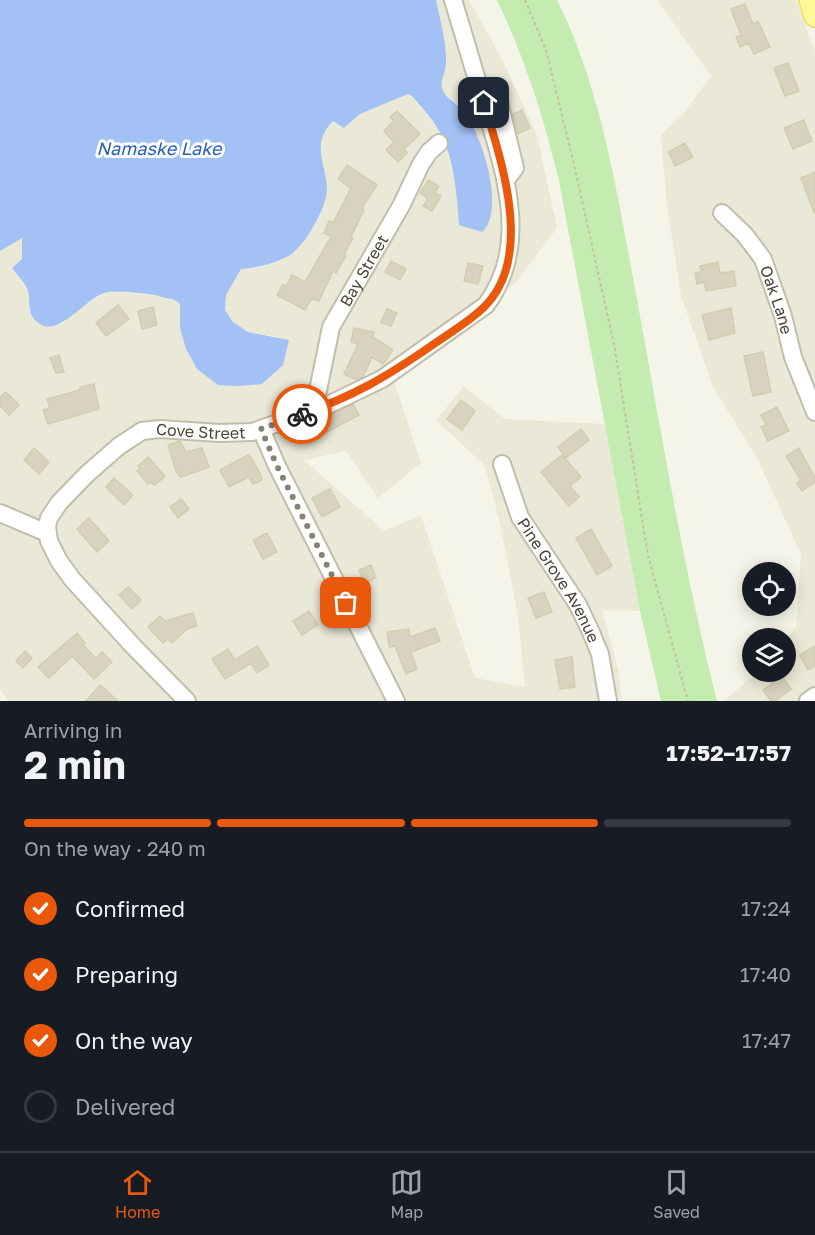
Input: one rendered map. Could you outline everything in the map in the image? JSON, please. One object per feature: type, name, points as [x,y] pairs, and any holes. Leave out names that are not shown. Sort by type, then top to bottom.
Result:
[{"type":"main road","points":[[810,0],[815,16]]},
{"type":"street","name":"Cove Street","points":[[47,533],[49,518],[69,492],[119,446],[141,431],[160,429],[243,433],[261,429],[342,400],[382,379],[486,305],[502,279],[510,247],[511,217],[506,180],[453,0]]},
{"type":"street","points":[[497,93],[515,168],[506,180]]},
{"type":"street","name":"Bay Street","points":[[314,410],[328,337],[335,319],[382,239],[421,164],[439,143]]},
{"type":"street","name":"Oak Lane","points":[[722,213],[756,248],[765,264],[783,316],[793,357],[813,403]]},
{"type":"street","points":[[261,429],[277,466],[396,701]]},
{"type":"street","name":"Pine Grove Avenue","points":[[502,464],[520,517],[573,596],[590,630],[600,654],[608,701]]},
{"type":"street","points":[[0,513],[47,533],[51,548],[72,579],[187,701]]},
{"type":"street","points":[[808,701],[815,696]]},
{"type":"path","points":[[525,0],[546,50],[572,156],[614,344],[648,556],[688,701]]},
{"type":"shaded area","points":[[436,0],[469,0],[502,59],[537,135],[557,228],[517,281],[393,378],[421,463],[378,498],[346,451],[304,460],[384,531],[421,515],[475,678],[525,687],[518,617],[500,523],[485,466],[436,420],[464,386],[505,419],[605,424],[640,611],[602,610],[618,669],[622,701],[8,701],[0,688],[0,251],[22,237],[22,259],[12,268],[28,292],[29,309],[33,319],[42,326],[62,324],[79,308],[107,292],[152,294],[176,300],[180,303],[180,328],[186,349],[197,369],[277,337],[248,332],[233,322],[225,310],[226,295],[241,269],[266,266],[327,189],[320,142],[326,128],[333,121],[345,128],[360,114],[408,94],[438,129],[445,144],[457,188],[459,224],[481,232],[459,105],[442,91],[446,64]]},
{"type":"shaded area","points":[[657,0],[796,0],[815,51],[815,701],[724,701],[746,682],[796,682],[795,628],[801,554],[757,458],[713,387],[681,296],[667,206],[661,135],[683,114],[711,76]]},
{"type":"green space","points":[[497,0],[557,0],[585,68],[596,103],[613,175],[682,545],[717,701],[661,701],[640,611],[559,181],[533,89]]},
{"type":"water","name":"Namaske Lake","points":[[0,0],[436,0],[446,56],[442,88],[466,114],[479,139],[492,191],[489,222],[482,232],[459,225],[454,176],[448,151],[429,116],[408,94],[360,114],[344,128],[333,121],[322,137],[321,145],[326,195],[320,214],[309,234],[290,255],[266,265],[241,269],[226,295],[225,310],[233,322],[248,332],[289,340],[283,365],[262,384],[218,385],[197,369],[186,349],[180,328],[180,304],[171,299],[141,293],[108,292],[91,301],[65,321],[48,327],[40,324],[31,313],[27,288],[12,268],[22,259],[22,238],[0,251]]},
{"type":"building","points":[[745,4],[753,24],[758,21],[770,47],[754,54],[749,43],[740,47],[736,37],[741,35],[731,9]]},
{"type":"building","points":[[788,63],[799,91],[785,96],[774,68]]},
{"type":"building","points":[[522,110],[530,128],[518,134],[513,114]]},
{"type":"building","points":[[397,111],[420,134],[404,149],[407,153],[398,162],[386,150],[394,142],[384,131],[394,121],[390,117]]},
{"type":"building","points":[[804,120],[812,141],[793,149],[784,128]]},
{"type":"building","points":[[685,143],[693,157],[675,166],[668,152]]},
{"type":"building","points":[[347,165],[377,185],[362,208],[364,210],[351,237],[353,238],[344,255],[346,256],[336,273],[333,271],[319,301],[312,298],[305,310],[277,295],[292,275],[305,282],[330,238],[331,236],[324,233],[329,221],[333,223],[351,188],[338,179]]},
{"type":"building","points":[[815,172],[815,213],[814,213],[801,178]]},
{"type":"building","points":[[428,180],[439,186],[435,193],[441,196],[432,211],[423,206],[428,198],[420,193]]},
{"type":"building","points":[[391,261],[406,269],[400,280],[385,272]]},
{"type":"building","points":[[718,262],[720,273],[734,271],[736,286],[706,291],[704,282],[697,284],[695,273],[701,272],[700,266]]},
{"type":"building","points":[[468,263],[483,266],[478,284],[464,281]]},
{"type":"building","points":[[118,305],[129,319],[106,336],[96,323]]},
{"type":"building","points":[[153,307],[157,325],[142,329],[138,311]]},
{"type":"building","points":[[731,308],[735,333],[709,340],[702,315]]},
{"type":"building","points":[[387,309],[397,313],[391,326],[381,322]]},
{"type":"building","points":[[354,328],[374,332],[373,337],[393,350],[383,364],[372,357],[363,377],[356,380],[344,374],[358,344],[351,342]]},
{"type":"building","points":[[763,352],[771,392],[753,396],[744,356]]},
{"type":"building","points":[[59,355],[64,372],[56,373],[50,358]]},
{"type":"building","points":[[94,384],[99,409],[48,424],[43,410],[50,408],[47,399]]},
{"type":"building","points":[[6,392],[19,405],[9,415],[0,406],[0,397]]},
{"type":"building","points":[[461,400],[475,411],[462,430],[447,419]]},
{"type":"building","points":[[353,404],[359,415],[325,433],[318,421]]},
{"type":"building","points":[[777,407],[789,431],[768,441],[761,427],[766,425],[761,415]]},
{"type":"building","points":[[581,429],[589,440],[566,458],[558,447]]},
{"type":"building","points":[[180,441],[186,452],[202,448],[209,467],[181,477],[176,471],[168,445]]},
{"type":"building","points":[[34,448],[49,462],[39,474],[24,460]]},
{"type":"building","points":[[799,448],[815,478],[815,482],[802,491],[797,483],[801,480],[786,456]]},
{"type":"building","points":[[248,455],[262,478],[261,481],[253,484],[249,477],[229,487],[220,470]]},
{"type":"building","points":[[562,455],[581,477],[570,486],[579,497],[569,506],[541,472]]},
{"type":"building","points":[[148,457],[165,476],[155,485],[150,482],[148,484],[137,471],[140,468],[138,466]]},
{"type":"building","points":[[114,478],[133,495],[124,505],[106,487]]},
{"type":"building","points":[[330,489],[340,507],[322,517],[312,498]]},
{"type":"building","points":[[181,499],[189,509],[178,518],[170,507]]},
{"type":"building","points":[[89,518],[109,541],[97,552],[77,529]]},
{"type":"building","points":[[591,529],[612,566],[597,575],[576,538]]},
{"type":"building","points":[[267,533],[277,552],[263,559],[253,540]]},
{"type":"building","points":[[371,565],[376,578],[364,583],[359,570]]},
{"type":"building","points":[[128,587],[141,600],[132,609],[119,595]]},
{"type":"building","points":[[544,592],[552,612],[536,618],[528,598]]},
{"type":"building","points":[[309,611],[318,625],[302,635],[293,621]]},
{"type":"building","points":[[193,613],[197,626],[187,629],[172,643],[168,639],[163,643],[148,627],[160,616],[165,621]]},
{"type":"building","points":[[435,628],[440,641],[411,652],[417,669],[406,674],[395,646],[389,647],[387,632],[409,629],[410,637]]},
{"type":"building","points":[[77,633],[85,643],[83,645],[96,658],[102,652],[112,662],[94,679],[72,656],[49,678],[38,667]]},
{"type":"building","points":[[257,646],[269,665],[257,673],[251,663],[225,679],[212,659],[228,649],[235,660]]},
{"type":"building","points":[[815,646],[815,666],[808,670],[800,655]]},
{"type":"building","points":[[25,651],[32,658],[23,668],[16,661]]},
{"type":"building","points":[[572,657],[575,687],[560,689],[555,660]]},
{"type":"building","points":[[774,682],[786,682],[791,689],[775,701],[771,701],[763,690]]},
{"type":"building","points":[[100,685],[118,701],[86,701]]},
{"type":"way so far","points":[[302,414],[261,429],[277,466],[346,603]]},
{"type":"route","points":[[302,414],[342,400],[382,379],[470,318],[486,305],[496,291],[506,266],[511,235],[511,217],[506,180],[484,103]]}]
